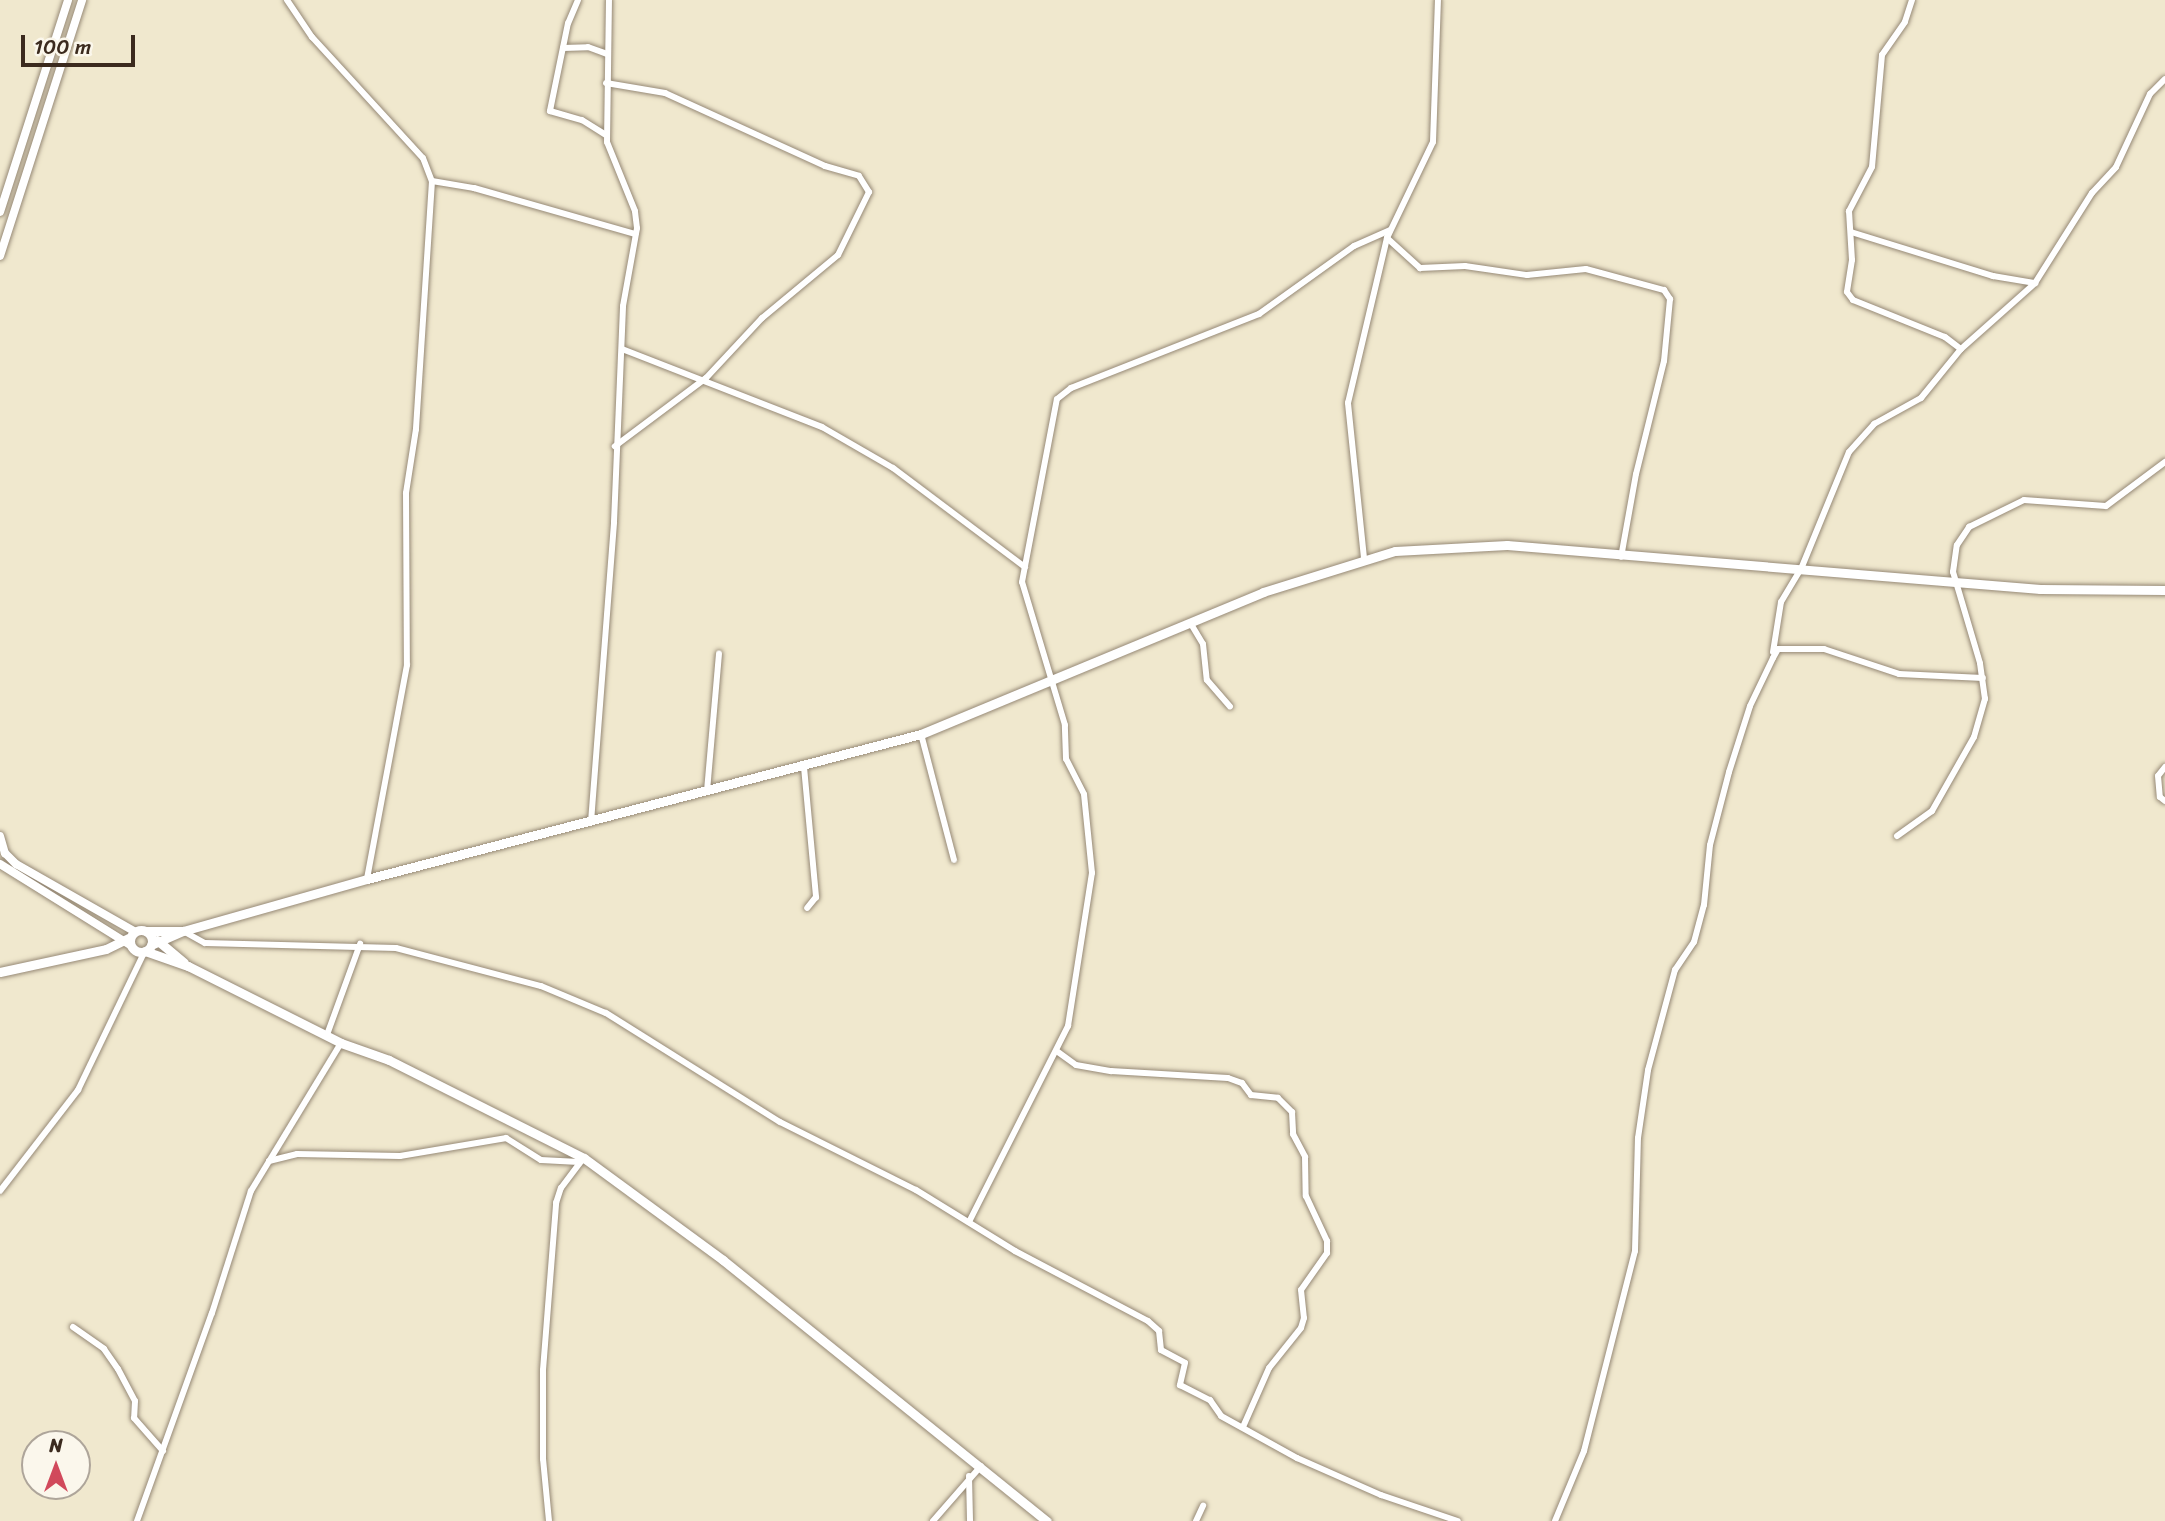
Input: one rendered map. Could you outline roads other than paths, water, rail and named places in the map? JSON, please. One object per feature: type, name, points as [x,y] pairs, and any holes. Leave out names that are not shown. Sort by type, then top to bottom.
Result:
[{"type":"main road","points":[[0,972],[106,949],[130,941],[151,941],[367,879],[591,824],[921,734],[1263,592],[1364,558],[1395,551],[1481,545],[1958,583],[2165,590]]},
{"type":"main road","points":[[130,941],[151,941],[183,932]]},
{"type":"main road","points":[[151,941],[187,966],[328,1032],[341,1043],[389,1060],[581,1160],[723,1260],[1047,1521]]},
{"type":"main road","points":[[151,941],[187,966]]},
{"type":"street","points":[[0,212],[68,0]]},
{"type":"street","points":[[0,256],[82,0]]},
{"type":"street","points":[[287,0],[312,37],[423,158],[432,181],[416,420],[406,493],[407,665],[367,879]]},
{"type":"street","points":[[578,0],[563,48],[552,114],[582,120],[606,135]]},
{"type":"street","points":[[591,824],[624,297],[636,234],[635,211],[611,157],[606,135],[609,0]]},
{"type":"street","points":[[1364,558],[1348,403],[1387,238],[1433,142],[1438,0]]},
{"type":"street","points":[[1912,0],[1905,22],[1882,55],[1872,167],[1851,204],[1846,281],[1853,300],[1945,337],[1961,349]]},
{"type":"street","points":[[563,48],[588,47],[607,54]]},
{"type":"street","points":[[1773,658],[1782,602],[1801,569],[1849,452],[1874,424],[1921,398],[1961,349],[2035,283],[2092,194],[2116,167],[2150,94],[2165,79]]},
{"type":"street","points":[[606,83],[665,93],[866,182],[867,203],[838,255],[762,318],[706,378],[615,446]]},
{"type":"street","points":[[432,181],[474,188],[636,234]]},
{"type":"street","points":[[969,1222],[1058,1052],[1072,1009],[1091,873],[1084,794],[1066,759],[1068,740],[1023,588],[1061,393],[1259,314],[1354,246],[1390,230]]},
{"type":"street","points":[[1851,232],[1993,276],[2035,283]]},
{"type":"street","points":[[1387,238],[1420,268],[1465,266],[1527,275],[1586,269],[1664,290],[1670,299],[1664,361],[1636,474],[1621,557]]},
{"type":"street","points":[[622,349],[706,378],[796,414],[864,450],[1026,566]]},
{"type":"street","points":[[1897,836],[1932,811],[1977,728],[1985,699],[1983,678],[1954,572],[1957,545],[1969,527],[2024,500],[2106,506],[2165,462]]},
{"type":"street","points":[[1191,624],[1203,643],[1208,680],[1230,706]]},
{"type":"street","points":[[1555,1521],[1584,1451],[1635,1251],[1639,1138],[1648,1070],[1675,970],[1698,930],[1709,883],[1710,845],[1728,772],[1750,706],[1773,658],[1778,649],[1824,649],[1899,674],[1983,678]]},
{"type":"street","points":[[707,793],[719,654]]},
{"type":"street","points":[[921,734],[954,860]]},
{"type":"street","points":[[804,767],[816,897],[807,908]]},
{"type":"street","points":[[2165,767],[2158,776],[2160,797],[2165,801]]},
{"type":"street","points":[[0,836],[5,853],[16,864],[130,941]]},
{"type":"street","points":[[0,864],[130,941]]},
{"type":"street","points":[[183,932],[205,943],[360,944],[396,948],[541,986],[606,1013],[780,1122],[853,1156],[1154,1325],[1161,1350],[1185,1363],[1183,1388],[1210,1400],[1216,1412],[1381,1495],[1458,1521]]},
{"type":"street","points":[[0,1191],[78,1090],[151,941]]},
{"type":"street","points":[[328,1032],[360,944]]},
{"type":"street","points":[[137,1521],[212,1314],[239,1220],[269,1161],[341,1043]]},
{"type":"street","points":[[1058,1052],[1076,1065],[1111,1071],[1228,1077],[1251,1095],[1279,1098],[1292,1112],[1293,1134],[1305,1157],[1306,1196],[1327,1241],[1327,1253],[1301,1290],[1304,1318],[1301,1328],[1269,1368],[1243,1427]]},
{"type":"street","points":[[269,1161],[297,1154],[400,1156],[506,1138],[541,1160],[581,1160]]},
{"type":"street","points":[[549,1521],[543,1458],[543,1370],[556,1203],[581,1160]]},
{"type":"street","points":[[74,1327],[104,1349],[135,1401],[134,1418],[163,1451]]},
{"type":"street","points":[[933,1521],[969,1476],[981,1466]]},
{"type":"street","points":[[969,1476],[970,1521]]},
{"type":"street","points":[[1196,1521],[1203,1506]]}]
